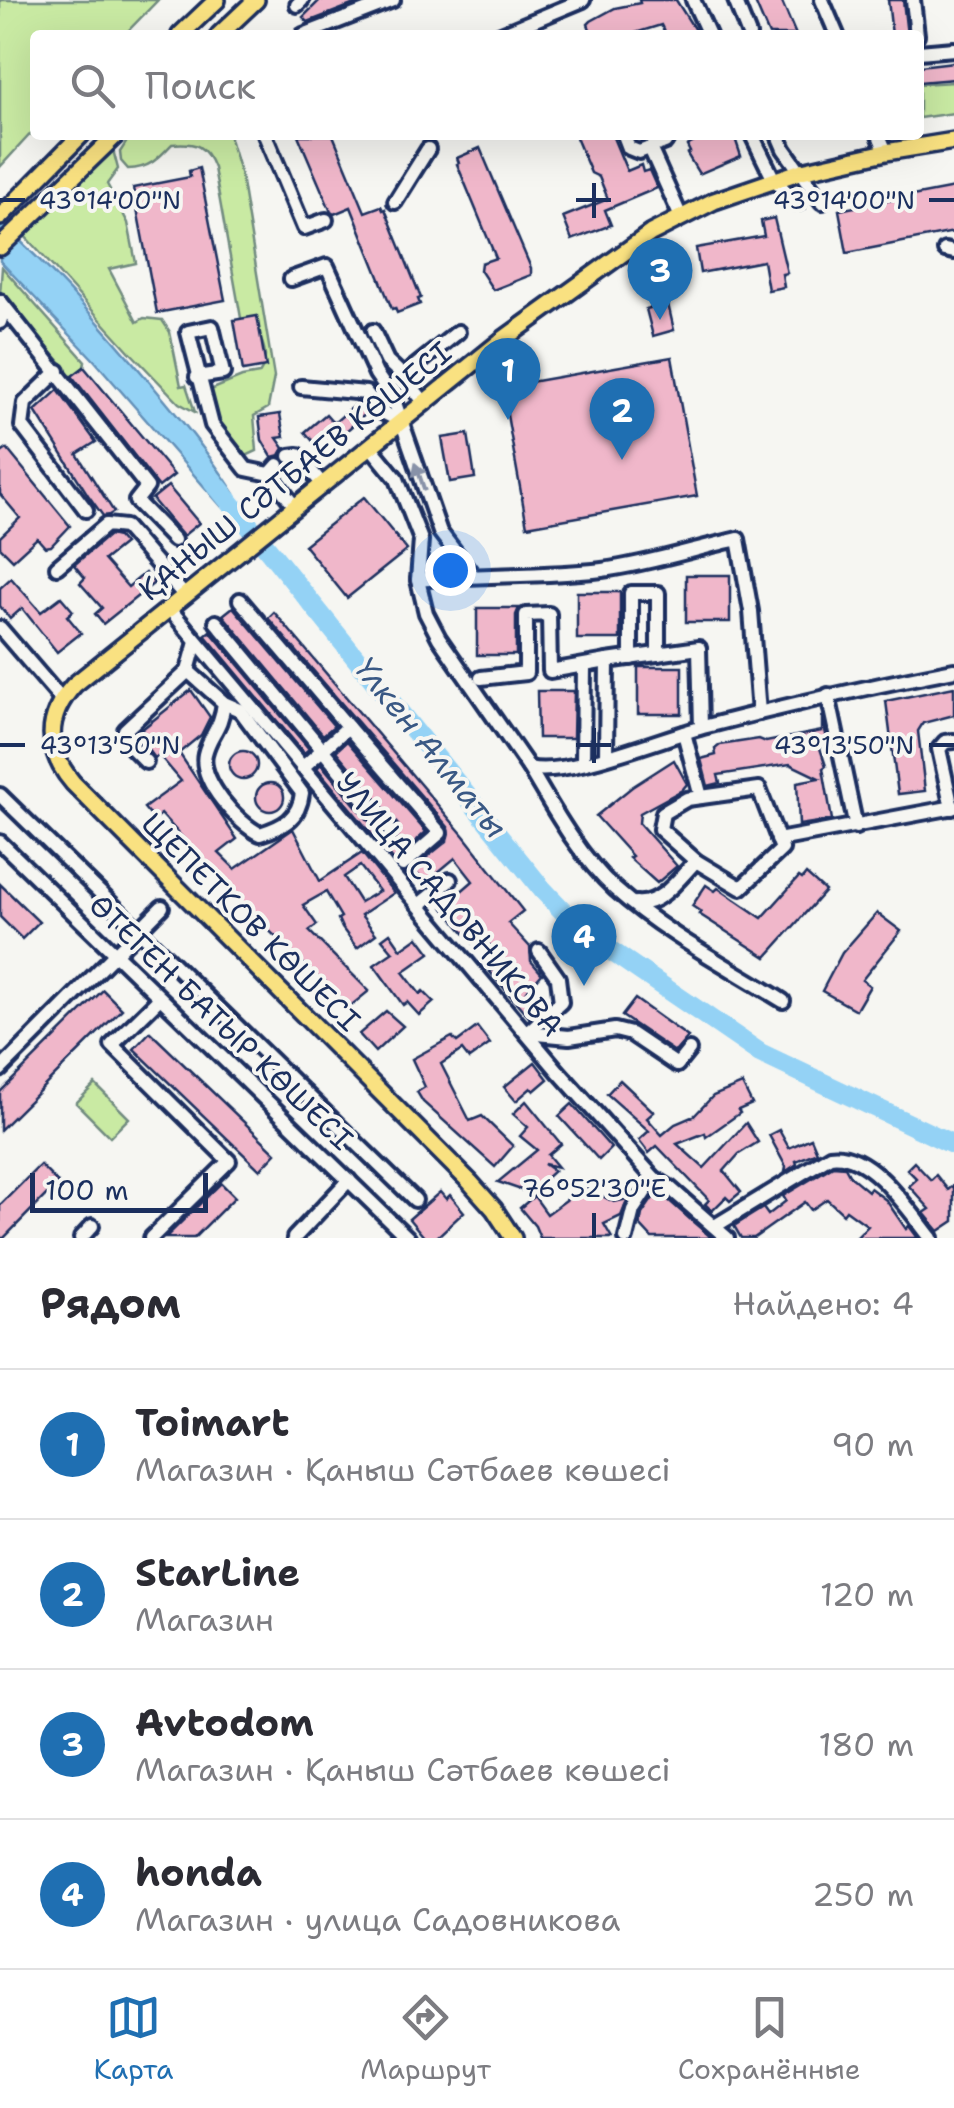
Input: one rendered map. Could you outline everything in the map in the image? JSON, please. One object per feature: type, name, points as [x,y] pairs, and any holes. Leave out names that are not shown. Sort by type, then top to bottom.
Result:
[{"type":"main road","points":[[185,30],[217,0]]},
{"type":"main road","points":[[224,30],[256,0]]},
{"type":"main road","points":[[0,217],[76,140]]},
{"type":"main road","points":[[0,247],[111,140]]},
{"type":"main road","name":"ҚАНЫШ СӘТБАЕВ КӨШЕСІ","points":[[61,700],[168,607],[370,446],[595,270],[680,215],[802,171],[954,142]]},
{"type":"main road","name":"ЩЕПЕТКОВ КӨШЕСІ","points":[[61,700],[50,732],[64,772],[470,1182],[513,1238]]},
{"type":"street","points":[[316,30],[393,0]]},
{"type":"street","points":[[512,30],[583,0]]},
{"type":"street","points":[[693,0],[707,30]]},
{"type":"street","points":[[735,0],[748,30]]},
{"type":"street","points":[[822,0],[834,30]]},
{"type":"street","points":[[913,0],[916,30]]},
{"type":"street","points":[[924,52],[954,49]]},
{"type":"street","points":[[268,140],[304,228],[326,220]]},
{"type":"street","points":[[627,140],[634,151],[667,140]]},
{"type":"street","points":[[754,140],[774,180],[798,205],[802,171]]},
{"type":"street","points":[[780,140],[822,202]]},
{"type":"street","points":[[881,140],[886,152]]},
{"type":"street","points":[[650,148],[680,215]]},
{"type":"street","points":[[396,202],[428,149]]},
{"type":"street","points":[[291,280],[328,266],[360,342],[394,400],[440,532],[472,574]]},
{"type":"street","points":[[0,302],[0,322]]},
{"type":"street","points":[[0,302],[147,487],[136,501],[174,540]]},
{"type":"street","points":[[373,331],[388,362],[425,403]]},
{"type":"street","points":[[403,376],[458,332]]},
{"type":"street","points":[[58,371],[25,403],[22,426],[86,510]]},
{"type":"street","points":[[197,377],[212,425],[246,469],[274,470],[295,507]]},
{"type":"street","points":[[301,387],[366,393],[380,411],[402,422]]},
{"type":"street","points":[[370,446],[398,479],[421,540],[418,580],[426,613],[439,638],[596,867],[634,903],[784,1001]]},
{"type":"street","points":[[290,456],[298,455],[323,485]]},
{"type":"street","points":[[56,567],[106,524],[125,526],[184,595]]},
{"type":"street","points":[[421,540],[440,532]]},
{"type":"street","points":[[418,580],[608,569],[738,539],[751,611],[758,713]]},
{"type":"street","points":[[631,658],[632,593],[658,594],[658,654]]},
{"type":"street","points":[[240,600],[440,833],[402,865]]},
{"type":"street","name":"УЛИЦА САДОВНИКОВА","points":[[168,607],[654,1178],[727,1238]]},
{"type":"street","points":[[526,673],[526,615],[548,614],[550,671]]},
{"type":"street","points":[[216,622],[390,831]]},
{"type":"street","points":[[0,628],[61,700]]},
{"type":"street","points":[[146,762],[127,743],[125,730],[188,671],[196,642]]},
{"type":"street","points":[[480,678],[700,648],[701,727]]},
{"type":"street","points":[[606,756],[607,661]]},
{"type":"street","points":[[583,762],[584,666]]},
{"type":"street","points":[[530,768],[548,769],[583,762],[828,695],[954,670]]},
{"type":"street","points":[[188,671],[224,704],[240,710],[302,793],[292,819],[277,829],[260,834],[244,826],[206,776],[204,758],[220,727],[224,704]]},
{"type":"street","points":[[828,695],[856,827]]},
{"type":"street","points":[[302,768],[348,727]]},
{"type":"street","points":[[684,732],[701,797]]},
{"type":"street","points":[[778,840],[953,807],[939,748],[954,741]]},
{"type":"street","points":[[759,789],[778,840],[782,849],[741,888],[696,861],[660,830],[660,820],[663,812],[701,797],[759,789]]},
{"type":"street","points":[[0,795],[416,1200]]},
{"type":"street","name":"ӨТЕГЕН БАТЫР КӨШЕСІ","points":[[0,842],[349,1180],[401,1236]]},
{"type":"street","points":[[634,903],[646,904],[657,899],[696,861]]},
{"type":"street","points":[[419,905],[450,880]]},
{"type":"street","points":[[0,1070],[162,907]]},
{"type":"street","points":[[527,1033],[560,1002],[558,978],[539,951]]},
{"type":"street","points":[[151,1238],[229,1160],[112,1045],[160,998]]},
{"type":"street","points":[[527,1033],[568,1037],[615,1030],[631,1034],[678,1065],[689,1050]]},
{"type":"street","points":[[715,1226],[830,1156],[844,1154],[863,1161],[931,1238]]},
{"type":"street","points":[[626,1238],[632,1210],[654,1178]]},
{"type":"street","points":[[294,1238],[349,1180]]},
{"type":"street","points":[[82,1238],[92,1226]]},
{"type":"green space","points":[[0,0],[158,0],[129,30],[30,30],[30,134],[0,167]]},
{"type":"green space","points":[[954,82],[954,113],[924,117],[924,84]]},
{"type":"green space","points":[[128,140],[230,140],[241,176],[274,377],[268,408],[254,416],[257,451],[244,457],[219,423],[208,391],[259,374],[265,358],[259,336],[241,318],[214,168],[207,154],[193,145],[172,144],[148,165],[128,169],[120,152]]},
{"type":"green space","points":[[112,146],[118,169],[107,184],[128,223],[136,263],[109,269],[137,322],[144,318],[162,320],[170,332],[181,386],[186,385],[195,412],[179,403],[24,235]]},
{"type":"green space","points":[[2,267],[85,361],[84,367],[69,379],[62,364],[0,294]]},
{"type":"green space","points":[[95,1084],[129,1118],[110,1137],[76,1103]]},
{"type":"water","points":[[0,222],[94,318],[193,435],[235,494],[221,506],[94,360],[0,261]]},
{"type":"building","points":[[320,0],[365,0],[308,22],[303,17]]},
{"type":"building","points":[[639,0],[676,0],[695,30],[664,30],[661,25],[645,30],[590,30],[591,21],[615,8],[640,3]]},
{"type":"building","points":[[754,0],[781,0],[794,30],[767,30]]},
{"type":"building","points":[[888,0],[903,0],[906,30],[891,30]]},
{"type":"building","points":[[954,62],[954,79],[924,82],[924,65]]},
{"type":"building","points":[[300,140],[335,140],[365,212],[381,206],[385,209],[421,298],[420,304],[397,313],[392,309],[351,207],[331,212]]},
{"type":"building","points":[[577,140],[614,140],[627,171],[641,165],[643,172],[649,170],[657,188],[605,210],[611,225],[572,240],[563,217],[608,199],[599,177],[591,173]]},
{"type":"building","points":[[698,140],[736,140],[741,156],[699,174],[687,154],[687,146]]},
{"type":"building","points":[[480,148],[531,268],[531,275],[493,290],[480,270],[481,263],[496,258],[457,164],[457,158]]},
{"type":"building","points":[[199,168],[225,300],[157,313],[133,188],[190,177],[189,171]]},
{"type":"building","points":[[954,188],[954,232],[847,253],[839,210]]},
{"type":"building","points":[[774,218],[787,273],[782,274],[784,287],[768,290],[763,261],[700,273],[696,248],[764,236],[761,221]]},
{"type":"building","points":[[668,304],[674,330],[653,336],[646,309]]},
{"type":"building","points":[[257,316],[266,367],[243,371],[234,320]]},
{"type":"building","points":[[672,357],[697,496],[527,526],[502,387]]},
{"type":"building","points":[[84,367],[174,475],[159,487],[72,376]]},
{"type":"building","points":[[58,390],[96,442],[77,454],[114,512],[109,515],[103,516],[88,495],[35,411]]},
{"type":"building","points":[[358,402],[368,412],[322,452],[305,432],[326,414],[334,423]]},
{"type":"building","points":[[280,414],[284,437],[277,438],[284,448],[280,455],[272,457],[262,440],[259,417]]},
{"type":"building","points":[[468,434],[475,478],[450,482],[442,438]]},
{"type":"building","points":[[7,449],[70,526],[51,546],[45,547],[37,538],[13,560],[0,547],[0,537],[20,518],[0,494],[0,454]]},
{"type":"building","points":[[168,486],[199,523],[183,536],[152,499]]},
{"type":"building","points":[[364,497],[407,550],[347,598],[304,545]]},
{"type":"building","points":[[109,535],[124,544],[104,560],[128,587],[145,573],[154,583],[103,624],[95,614],[102,608],[80,583],[85,578],[74,565]]},
{"type":"building","points":[[686,575],[730,575],[730,622],[686,622]]},
{"type":"building","points":[[11,578],[41,612],[61,597],[73,611],[67,616],[81,633],[57,652],[22,608],[10,619],[0,606],[0,588]]},
{"type":"building","points":[[577,592],[620,592],[620,639],[577,639]]},
{"type":"building","points":[[233,607],[334,726],[323,735],[223,615]]},
{"type":"building","points":[[477,608],[519,608],[516,655],[477,655]]},
{"type":"building","points":[[274,612],[523,911],[508,923],[530,947],[531,961],[542,974],[526,992],[541,1007],[529,1017],[490,972],[505,962],[486,941],[478,949],[443,907],[473,881],[455,858],[425,883],[418,875],[411,881],[406,874],[447,841],[448,827],[268,618]]},
{"type":"building","points":[[210,631],[309,749],[304,753],[205,635]]},
{"type":"building","points":[[638,667],[682,667],[682,714],[638,714]]},
{"type":"building","points":[[954,687],[954,715],[923,723],[918,731],[925,791],[898,794],[886,701]]},
{"type":"building","points":[[191,690],[210,717],[201,735],[179,753],[237,839],[219,853],[235,869],[293,829],[320,881],[362,853],[394,893],[361,915],[376,934],[357,948],[342,928],[338,919],[341,917],[326,892],[303,905],[317,925],[309,931],[369,991],[348,1008],[323,979],[250,912],[161,814],[154,820],[144,808],[181,781],[136,734]],"holes":[[[360,866],[379,891],[360,902],[344,877]]]},
{"type":"building","points":[[537,691],[574,691],[573,738],[538,738]]},
{"type":"building","points":[[822,716],[828,744],[819,745],[826,766],[823,768],[832,820],[799,825],[797,782],[819,778],[790,764],[718,775],[720,783],[708,786],[701,759],[716,755],[715,749],[720,745],[759,739],[766,742],[822,731]]},
{"type":"building","points":[[347,741],[426,832],[394,861],[317,768],[321,764],[383,838],[397,838],[398,825],[336,751]]},
{"type":"building","points":[[243,751],[253,755],[257,765],[253,775],[243,779],[233,775],[229,765],[233,755]]},
{"type":"building","points":[[674,760],[687,784],[640,813],[639,823],[677,866],[657,883],[629,858],[632,856],[596,816]]},
{"type":"building","points":[[270,783],[280,787],[284,797],[280,807],[270,811],[260,807],[256,797],[260,787]]},
{"type":"building","points":[[806,874],[825,891],[766,957],[692,906],[706,885],[715,891],[718,888],[762,918]]},
{"type":"building","points":[[0,884],[39,922],[22,939],[0,917]]},
{"type":"building","points":[[877,913],[901,931],[862,980],[870,986],[856,1010],[822,991],[842,953]]},
{"type":"building","points":[[390,933],[401,949],[418,937],[430,953],[403,972],[420,994],[423,991],[434,1002],[419,1015],[407,1002],[403,1005],[374,965],[393,952],[382,939]]},
{"type":"building","points":[[103,990],[122,1009],[0,1130],[0,1092]]},
{"type":"building","points":[[635,999],[688,1037],[675,1052],[622,1016]]},
{"type":"building","points":[[386,1011],[403,1026],[375,1052],[359,1034]]},
{"type":"building","points":[[477,1027],[490,1044],[469,1059],[462,1050],[441,1064],[470,1121],[482,1116],[513,1146],[495,1167],[423,1102],[417,1092],[425,1087],[412,1059],[452,1037],[457,1042]]},
{"type":"building","points":[[150,1032],[276,1153],[260,1170],[134,1049]]},
{"type":"building","points":[[535,1062],[548,1079],[516,1101],[504,1087]]},
{"type":"building","points":[[620,1080],[654,1112],[647,1118],[662,1135],[694,1116],[713,1096],[742,1084],[752,1104],[738,1110],[740,1113],[706,1137],[705,1133],[677,1144],[704,1168],[746,1123],[758,1142],[739,1154],[724,1171],[741,1192],[730,1201],[726,1197],[712,1211],[705,1204],[709,1200],[657,1146],[649,1153],[639,1140],[649,1131],[607,1094]]},
{"type":"building","points":[[526,1101],[561,1144],[548,1155],[558,1167],[544,1164],[554,1171],[530,1193],[498,1182],[537,1150],[520,1136],[528,1127],[513,1114]]},
{"type":"building","points":[[572,1104],[611,1148],[599,1160],[559,1116]]},
{"type":"building","points":[[779,1130],[789,1148],[811,1138],[817,1152],[796,1161],[785,1172],[769,1135]]},
{"type":"building","points":[[914,1162],[931,1180],[936,1175],[948,1190],[954,1185],[954,1221],[939,1231],[924,1213],[930,1209],[909,1186],[917,1179],[907,1169]]},
{"type":"building","points":[[40,1165],[58,1183],[0,1238],[0,1205]]},
{"type":"building","points":[[833,1166],[845,1167],[868,1191],[870,1188],[886,1200],[906,1229],[909,1226],[918,1238],[856,1238],[868,1226],[846,1210],[843,1214],[827,1199],[811,1210],[805,1202],[754,1238],[741,1238],[734,1226],[763,1208],[768,1215],[786,1201],[783,1196]]},
{"type":"building","points":[[221,1183],[235,1197],[194,1238],[165,1238]]},
{"type":"building","points":[[584,1187],[614,1202],[628,1199],[621,1216],[604,1224],[612,1238],[540,1238],[520,1208],[534,1196],[547,1214]]},
{"type":"building","points":[[440,1192],[446,1199],[450,1195],[464,1212],[436,1238],[425,1238],[409,1219]]},
{"type":"building","points":[[665,1197],[712,1238],[652,1238],[640,1225],[642,1214],[653,1198]]},
{"type":"waterway","name":"Үлкен Алматы","points":[[213,481],[542,889],[582,931],[760,1053],[954,1145]]},
{"type":"place","name":"Avtodom","points":[[660,320]]},
{"type":"place","name":"Toimart","points":[[508,420]]},
{"type":"place","name":"StarLine","points":[[622,460]]},
{"type":"place","name":"honda","points":[[584,986]]}]
